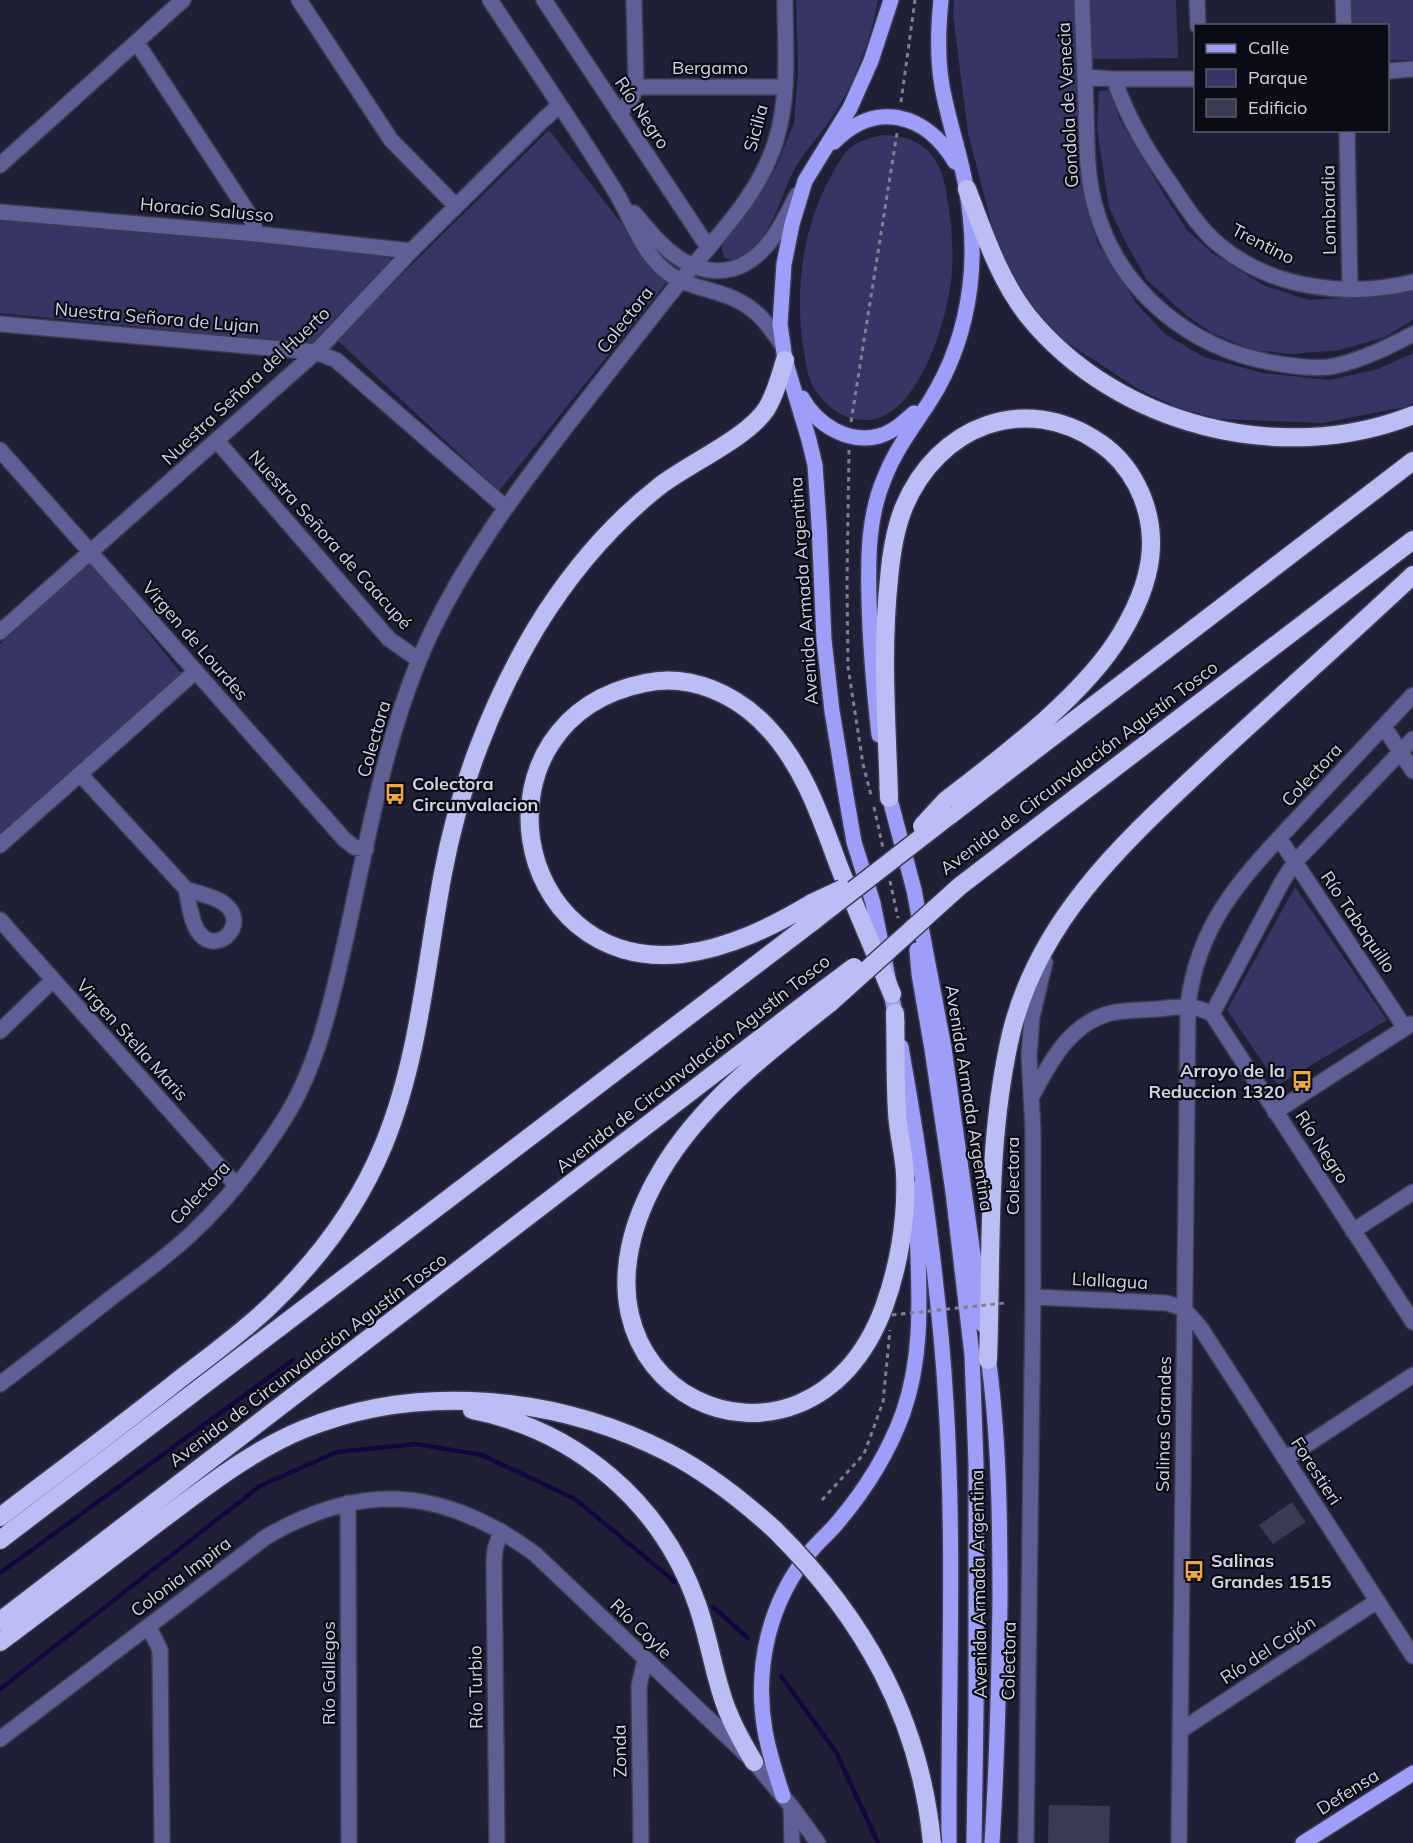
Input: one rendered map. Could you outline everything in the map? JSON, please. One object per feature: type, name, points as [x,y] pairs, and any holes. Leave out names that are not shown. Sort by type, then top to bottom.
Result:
[{"type":"highway","points":[[966,186],[998,266],[1008,286],[1029,317],[1081,366],[1130,397],[1170,415],[1220,431],[1268,437],[1298,438],[1356,432],[1413,415]]},
{"type":"highway","points":[[0,1517],[151,1403],[271,1305],[309,1265],[347,1215],[366,1183],[385,1143],[398,1101],[415,1035],[453,824],[470,772],[511,674],[536,628],[583,562],[609,533],[662,485],[757,421],[767,408],[785,360]]},
{"type":"highway","points":[[0,1540],[814,911],[881,868],[1075,690],[1102,662],[1121,635],[1139,600],[1149,568],[1151,540],[1147,511],[1137,484],[1124,464],[1108,448],[1089,435],[1067,424],[1046,419],[1026,417],[1006,419],[966,434],[946,448],[930,464],[916,484],[904,507],[897,530],[890,565],[884,634],[889,798]]},
{"type":"highway","points":[[947,808],[1413,461]]},
{"type":"highway","name":"Avenida de Circunvalación Agustín Tosco","points":[[0,1621],[828,995],[960,886],[1413,540]]},
{"type":"highway","points":[[988,1360],[991,1293],[990,1214],[1000,1094],[1012,1032],[1022,998],[1058,925],[1091,881],[1140,828],[1413,575]]},
{"type":"highway","points":[[814,911],[784,920],[716,947],[682,954],[655,954],[626,949],[603,940],[584,928],[557,902],[546,885],[531,847],[529,806],[533,784],[542,758],[560,731],[575,715],[594,701],[632,685],[676,680],[698,684],[733,699],[767,726],[805,781],[825,825],[838,864],[892,994]]},
{"type":"highway","points":[[828,995],[742,1076],[695,1125],[661,1170],[648,1195],[633,1237],[627,1266],[626,1295],[636,1338],[645,1355],[659,1372],[681,1391],[707,1405],[724,1410],[759,1413],[778,1410],[816,1394],[834,1382],[849,1367],[863,1348],[884,1309],[897,1261],[904,1206],[905,1175],[897,1114],[895,1013]]},
{"type":"highway","points":[[0,1642],[184,1503],[246,1461],[303,1430],[361,1411],[416,1403],[466,1401],[544,1410],[611,1427],[671,1454],[697,1469],[740,1500],[797,1552],[854,1623],[883,1673],[906,1724],[923,1777],[932,1843]]},
{"type":"highway","points":[[416,1403],[484,1413],[531,1427],[570,1447],[590,1461],[608,1474],[639,1504],[667,1540],[689,1581],[706,1632],[721,1694],[754,1762]]},
{"type":"main road","name":"Avenida Armada Argentina","points":[[891,0],[871,60],[850,108],[805,181],[792,224],[780,299],[785,360],[806,429],[814,465],[819,512],[825,640],[832,711],[854,842],[873,903],[892,994],[918,1144],[932,1245],[946,1405],[950,1529],[949,1843]]},
{"type":"main road","name":"Avenida Armada Argentina","points":[[941,0],[938,53],[941,84],[966,186],[973,260],[965,322],[958,343],[941,381],[903,439],[877,498],[869,544],[870,637],[879,735],[889,798],[914,890],[944,1048],[988,1360],[997,1462],[999,1517],[999,1703],[992,1843]]},
{"type":"main road","name":"Avenida Armada Argentina","points":[[813,167],[827,148],[853,126],[868,119],[900,117],[916,122],[929,130],[943,144],[966,186]]},
{"type":"main road","name":"Avenida Armada Argentina","points":[[785,360],[808,409],[820,422],[849,436],[863,438],[880,436],[898,427],[913,414],[941,381]]},
{"type":"main road","points":[[914,890],[919,975],[945,1135],[972,1355],[976,1464],[974,1843]]},
{"type":"main road","points":[[787,1801],[765,1731],[760,1685],[766,1640],[774,1613],[795,1574],[858,1498],[878,1468],[892,1441],[909,1394],[920,1318],[916,1214],[918,1144]]},
{"type":"main road","name":"Defensa","points":[[1304,1843],[1413,1773]]},
{"type":"street","points":[[0,165],[183,0]]},
{"type":"street","points":[[299,0],[391,140],[456,206]]},
{"type":"street","points":[[490,0],[616,193],[647,251],[662,268],[680,281],[749,306],[765,321],[785,360]]},
{"type":"street","name":"Río Negro","points":[[544,0],[708,247]]},
{"type":"street","points":[[619,114],[632,98],[636,87],[634,0]]},
{"type":"street","name":"Sicilia","points":[[708,247],[739,211],[757,184],[767,164],[781,123],[785,87],[785,0]]},
{"type":"street","name":"Gondola de Venecia","points":[[1082,0],[1088,171],[1099,220],[1124,269],[1151,303],[1171,320],[1207,342],[1230,352],[1267,362],[1303,367],[1326,367],[1344,363],[1413,334]]},
{"type":"street","points":[[1197,0],[1198,24]]},
{"type":"street","points":[[1343,0],[1344,24]]},
{"type":"street","points":[[137,43],[249,214],[257,234]]},
{"type":"street","points":[[1389,71],[1413,69]]},
{"type":"street","points":[[1085,77],[1194,79]]},
{"type":"street","name":"Trentino","points":[[1114,79],[1121,100],[1145,148],[1195,219],[1219,244],[1243,260],[1281,279],[1315,286],[1350,289],[1393,287],[1413,282]]},
{"type":"street","name":"Bergamo","points":[[636,87],[785,87]]},
{"type":"street","name":"Nuestra Señora del Huerto","points":[[0,633],[316,352],[411,251],[559,106]]},
{"type":"street","name":"Lombardia","points":[[1347,132],[1350,289]]},
{"type":"street","points":[[616,193],[657,241],[673,255],[692,267],[720,272],[740,267],[759,254],[773,239],[805,181]]},
{"type":"street","name":"Horacio Salusso","points":[[0,212],[257,234],[411,251]]},
{"type":"street","name":"Colectora","points":[[0,1384],[189,1236],[236,1185],[286,1118],[303,1085],[318,1046],[333,993],[393,733],[419,660],[456,585],[505,507],[708,247]]},
{"type":"street","name":"Nuestra Señora de Lujan","points":[[0,324],[316,352],[336,360],[505,507]]},
{"type":"street","name":"Nuestra Señora de Caacupé","points":[[217,441],[389,639],[419,660]]},
{"type":"street","name":"Virgen de Lourdes","points":[[0,450],[344,839],[354,847],[366,849]]},
{"type":"street","points":[[0,845],[196,671]]},
{"type":"street","name":"Colectora","points":[[1188,1006],[1195,968],[1213,922],[1237,885],[1413,695]]},
{"type":"street","points":[[1384,727],[1413,771]]},
{"type":"street","points":[[1030,1099],[1065,1041],[1078,1029],[1095,1019],[1114,1012],[1188,1006],[1203,1009],[1212,1014],[1282,882],[1295,862],[1413,739]]},
{"type":"street","points":[[80,774],[186,889]]},
{"type":"street","name":"Río Tabaquillo","points":[[1279,838],[1409,1025]]},
{"type":"street","name":"Virgen Stella Maris","points":[[0,920],[236,1185]]},
{"type":"street","name":"Colectora","points":[[1026,1843],[1033,1297],[1033,1131],[1029,1055],[1032,1017],[1040,980],[1058,925]]},
{"type":"street","points":[[0,1031],[53,980]]},
{"type":"street","name":"Salinas Grandes","points":[[1179,1843],[1188,1006]]},
{"type":"street","name":"Río Negro","points":[[1212,1014],[1413,1322]]},
{"type":"street","points":[[1275,1112],[1409,1025]]},
{"type":"street","points":[[1353,1231],[1413,1192]]},
{"type":"street","name":"Llallagua","points":[[1033,1297],[1167,1303],[1184,1309]]},
{"type":"street","name":"Forestieri","points":[[1184,1309],[1200,1327],[1413,1656]]},
{"type":"street","points":[[1285,1459],[1413,1375]]},
{"type":"street","name":"Colonia Impira","points":[[0,1739],[266,1538],[289,1524],[316,1512],[348,1503],[382,1498],[409,1499]]},
{"type":"street","name":"Río Coyle","points":[[409,1499],[480,1520],[535,1554],[754,1762],[818,1843]]},
{"type":"street","name":"Río Gallegos","points":[[348,1503],[349,1843]]},
{"type":"street","name":"Río Turbio","points":[[497,1843],[494,1563],[495,1549],[501,1531]]},
{"type":"street","name":"Río del Cajón","points":[[1180,1731],[1377,1601]]},
{"type":"street","points":[[149,1627],[160,1650],[162,1843]]},
{"type":"street","name":"Zonda","points":[[641,1843],[639,1686],[645,1660]]},
{"type":"street","points":[[787,1801],[792,1843]]},
{"type":"path","points":[[892,1315],[1005,1303]]},
{"type":"path","points":[[822,1500],[864,1454],[883,1402],[891,1326]]},
{"type":"green space","points":[[796,0],[878,0],[871,31],[845,96],[797,165],[768,228],[749,254],[738,259],[725,258],[722,251],[723,242],[745,214],[776,167],[794,123],[798,73]]},
{"type":"green space","points":[[954,0],[1077,0],[1082,183],[1097,242],[1136,303],[1165,334],[1204,357],[1263,373],[1330,380],[1378,369],[1413,353],[1413,403],[1405,407],[1322,423],[1220,419],[1179,408],[1138,389],[1065,341],[1038,313],[1008,271],[991,222],[968,133],[953,15]]},
{"type":"green space","points":[[1091,0],[1176,0],[1178,58],[1092,59]]},
{"type":"green space","points":[[1350,0],[1413,0],[1413,60],[1389,60],[1389,24],[1351,24]]},
{"type":"green space","points":[[1111,90],[1119,118],[1162,191],[1187,230],[1212,253],[1265,286],[1309,300],[1378,296],[1413,289],[1413,320],[1385,337],[1340,350],[1291,354],[1252,350],[1212,333],[1186,315],[1147,280],[1109,207],[1097,128],[1099,91]]},
{"type":"green space","points":[[549,130],[667,282],[499,491],[336,339]]},
{"type":"green space","points":[[882,135],[901,137],[915,142],[935,159],[941,171],[948,200],[952,236],[951,285],[940,331],[923,373],[911,392],[897,407],[882,417],[864,420],[849,418],[836,412],[813,387],[808,372],[801,330],[801,284],[803,261],[813,217],[831,176],[849,149],[860,142]]},
{"type":"green space","points":[[0,218],[386,253],[390,258],[389,262],[313,342],[308,344],[0,313]]},
{"type":"green space","points":[[90,562],[182,674],[0,837],[0,644]]},
{"type":"green space","points":[[1295,887],[1387,1020],[1278,1085],[1227,1010]]},
{"type":"building","points":[[1292,1502],[1306,1522],[1273,1544],[1259,1525]]},
{"type":"building","points":[[1049,1805],[1110,1806],[1109,1843],[1048,1843]]},
{"type":"waterway","points":[[0,1573],[293,1360]]},
{"type":"waterway","points":[[0,1689],[260,1486],[337,1452],[416,1444],[482,1455],[575,1499],[675,1582]]},
{"type":"waterway","points":[[713,1607],[748,1638]]},
{"type":"waterway","points":[[781,1676],[836,1752],[878,1843]]},
{"type":"place","name":"Colectora Circunvalacion","points":[[395,794]]},
{"type":"place","name":"Arroyo de la Reduccion 1320","points":[[1302,1081]]},
{"type":"place","name":"Salinas Grandes 1515","points":[[1194,1571]]}]
